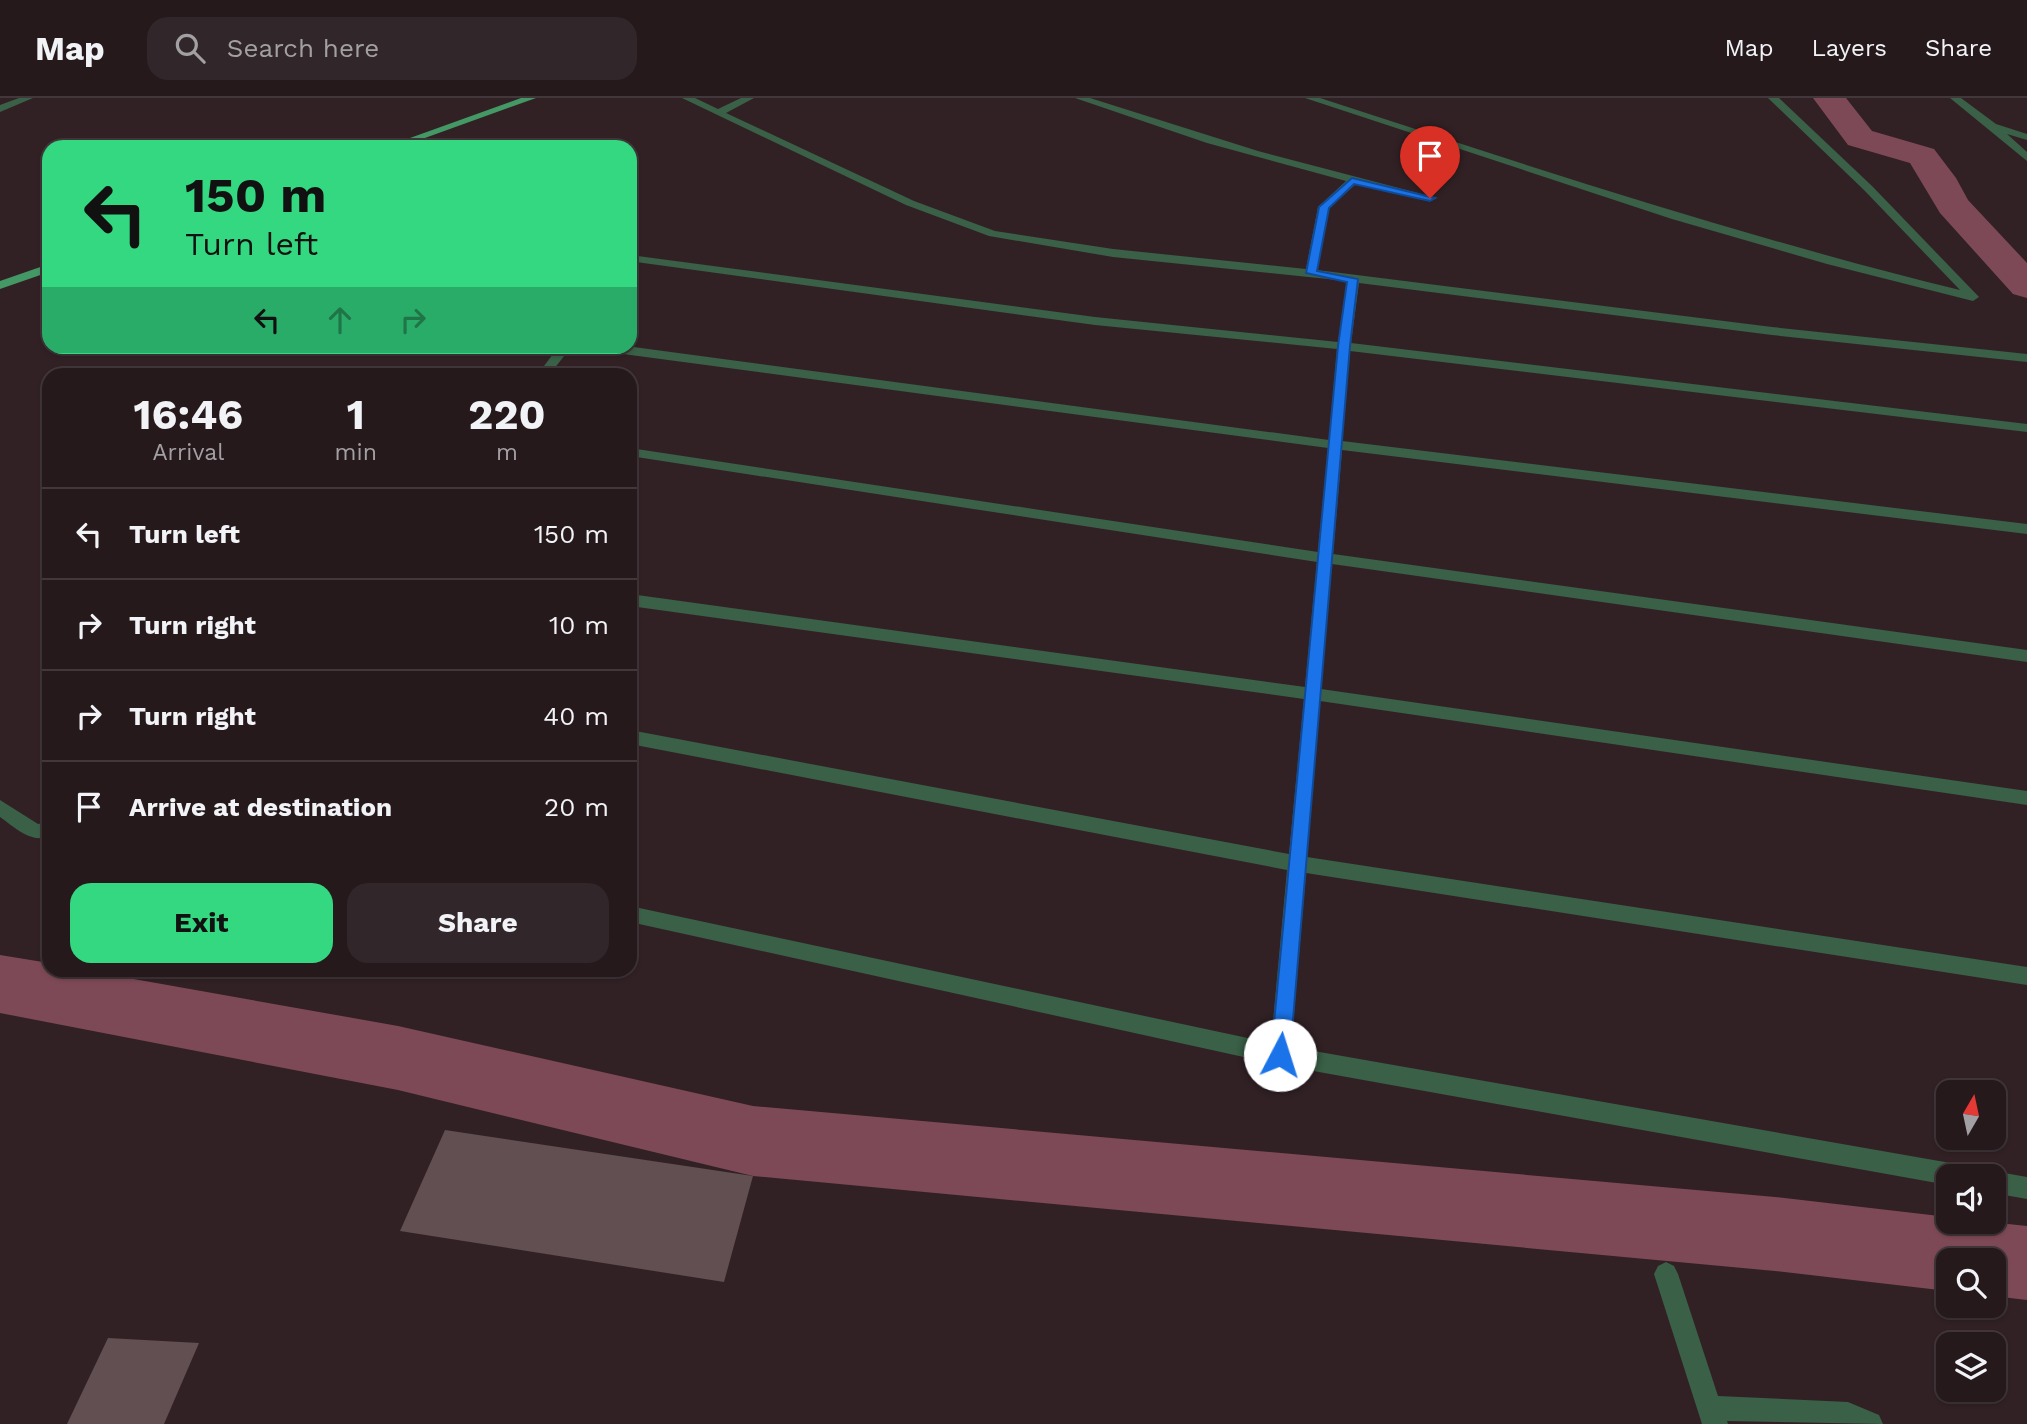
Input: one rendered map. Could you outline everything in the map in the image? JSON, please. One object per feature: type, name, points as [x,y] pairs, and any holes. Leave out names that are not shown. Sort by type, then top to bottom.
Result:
[{"type":"main road","points":[[410,140],[524,99]]},
{"type":"main road","points":[[0,285],[42,270]]},
{"type":"street","points":[[0,109],[28,98]]},
{"type":"street","points":[[687,98],[910,203],[993,234],[1113,253],[1311,273],[1758,329],[2027,358]]},
{"type":"street","points":[[720,112],[749,98]]},
{"type":"street","points":[[1080,98],[1140,119],[1352,181],[1430,198]]},
{"type":"street","points":[[1310,98],[1676,217],[1831,262],[1973,297],[1868,188],[1773,98]]},
{"type":"street","points":[[1955,98],[1992,126],[2027,158]]},
{"type":"street","points":[[1992,126],[2027,137]]},
{"type":"street","points":[[1311,273],[1324,207],[1352,181]]},
{"type":"street","points":[[637,259],[1095,321],[1344,346],[2027,428]]},
{"type":"street","points":[[1280,1055],[1344,346],[1353,279]]},
{"type":"street","points":[[637,352],[1335,445],[2027,529]]},
{"type":"street","points":[[549,368],[560,354]]},
{"type":"street","points":[[637,453],[1325,558],[2027,656]]},
{"type":"street","points":[[637,601],[1313,694],[2027,798]]},
{"type":"street","points":[[637,738],[1297,864],[2027,976]]},
{"type":"street","points":[[0,807],[35,831],[42,830]]},
{"type":"street","points":[[637,916],[1280,1055],[1936,1171]]},
{"type":"street","points":[[2006,1184],[2027,1188]]},
{"type":"street","points":[[1666,1274],[1712,1416],[1849,1414],[1870,1424]]},
{"type":"building","points":[[445,1130],[753,1176],[724,1282],[400,1231]]},
{"type":"building","points":[[108,1338],[199,1343],[164,1424],[67,1424]]},
{"type":"waterway","points":[[1829,98],[1860,138],[1922,156],[1939,178],[1953,205],[2027,286]]},
{"type":"waterway","points":[[0,984],[398,1058],[753,1141],[1775,1234],[2027,1263]]},
{"type":"route","points":[[1280,1055],[1344,346],[1353,279],[1311,273],[1324,207],[1352,181],[1430,198]]}]
